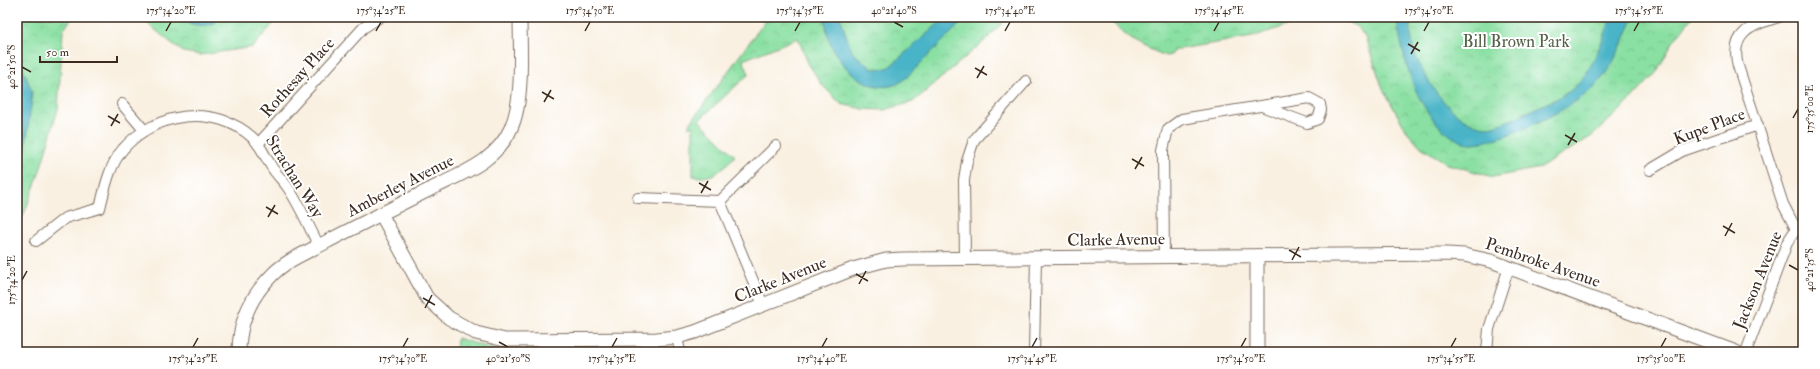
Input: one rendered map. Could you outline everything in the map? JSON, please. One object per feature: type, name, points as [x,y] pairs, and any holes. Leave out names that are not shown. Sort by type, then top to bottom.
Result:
[{"type":"street","name":"Rothesay Place","points":[[258,144],[362,28],[380,17]]},
{"type":"street","name":"Amberley Avenue","points":[[239,352],[239,340],[243,322],[254,298],[263,285],[280,268],[381,214],[476,167],[502,145],[512,128],[517,107],[519,91],[520,17]]},
{"type":"street","points":[[1779,17],[1755,24],[1747,30],[1742,35],[1736,51],[1738,66],[1783,204],[1799,227]]},
{"type":"street","points":[[965,258],[964,180],[967,161],[974,140],[1026,81]]},
{"type":"street","points":[[1164,257],[1163,150],[1168,129],[1182,119],[1264,107],[1309,98],[1320,104],[1321,110],[1318,120],[1307,123],[1264,107]]},
{"type":"street","points":[[122,104],[144,130]]},
{"type":"street","name":"Strachan Way","points":[[36,241],[65,218],[100,208],[106,182],[116,159],[122,150],[144,130],[157,123],[170,119],[193,115],[230,123],[247,133],[258,144],[276,173],[286,185],[319,246]]},
{"type":"street","name":"Kupe Place","points":[[1650,170],[1682,151],[1758,125]]},
{"type":"street","points":[[638,198],[720,201],[776,146]]},
{"type":"street","points":[[720,201],[763,305]]},
{"type":"street","name":"Clarke Avenue","points":[[381,214],[427,298],[449,318],[476,333],[505,340],[677,338],[853,269],[886,260],[1257,256]]},
{"type":"street","name":"Jackson Avenue","points":[[1746,352],[1783,253],[1799,227]]},
{"type":"street","name":"Pembroke Avenue","points":[[1257,256],[1447,254],[1478,258],[1509,267],[1736,352]]},
{"type":"street","points":[[1257,256],[1257,352]]},
{"type":"street","points":[[1034,352],[1036,258]]},
{"type":"street","points":[[1487,352],[1489,329],[1509,267]]},
{"type":"street","points":[[677,338],[680,352]]},
{"type":"green space","points":[[17,17],[73,17],[63,30],[58,109],[38,177],[24,214],[17,227]]},
{"type":"green space","points":[[139,17],[279,17],[253,47],[200,55],[183,52]]},
{"type":"green space","points":[[768,17],[1008,17],[988,38],[913,102],[884,110],[863,109],[841,104],[822,85],[808,63],[798,38],[743,60],[749,74],[699,120],[735,156],[717,173],[706,177],[693,176],[693,126],[688,126]]},
{"type":"green space","points":[[1109,17],[1314,17],[1252,37],[1174,50],[1171,55],[1166,56],[1149,49],[1129,37],[1109,19]]},
{"type":"green space","name":"Bill Brown Park","points":[[1336,17],[1692,17],[1673,42],[1656,73],[1628,103],[1592,136],[1540,168],[1493,177],[1448,164],[1421,147],[1406,130],[1383,89],[1365,37],[1358,27]]},
{"type":"green space","points":[[457,338],[496,350],[529,352],[456,352]]},
{"type":"water","points":[[175,17],[220,17],[215,22],[210,24],[199,25],[186,22]]},
{"type":"water","points":[[824,17],[840,17],[852,52],[873,69],[888,68],[946,17],[967,17],[905,79],[895,85],[884,87],[874,85],[855,76],[840,60],[830,42]]},
{"type":"water","points":[[1396,17],[1410,17],[1412,44],[1417,59],[1428,80],[1444,102],[1464,119],[1475,124],[1490,127],[1509,120],[1569,92],[1579,83],[1588,70],[1602,42],[1611,17],[1634,17],[1618,53],[1608,71],[1602,79],[1585,95],[1555,114],[1520,130],[1487,141],[1471,143],[1456,139],[1442,129],[1430,116],[1421,101],[1408,68]]},
{"type":"water","points":[[17,40],[24,72],[32,91],[25,151],[17,164]]}]
